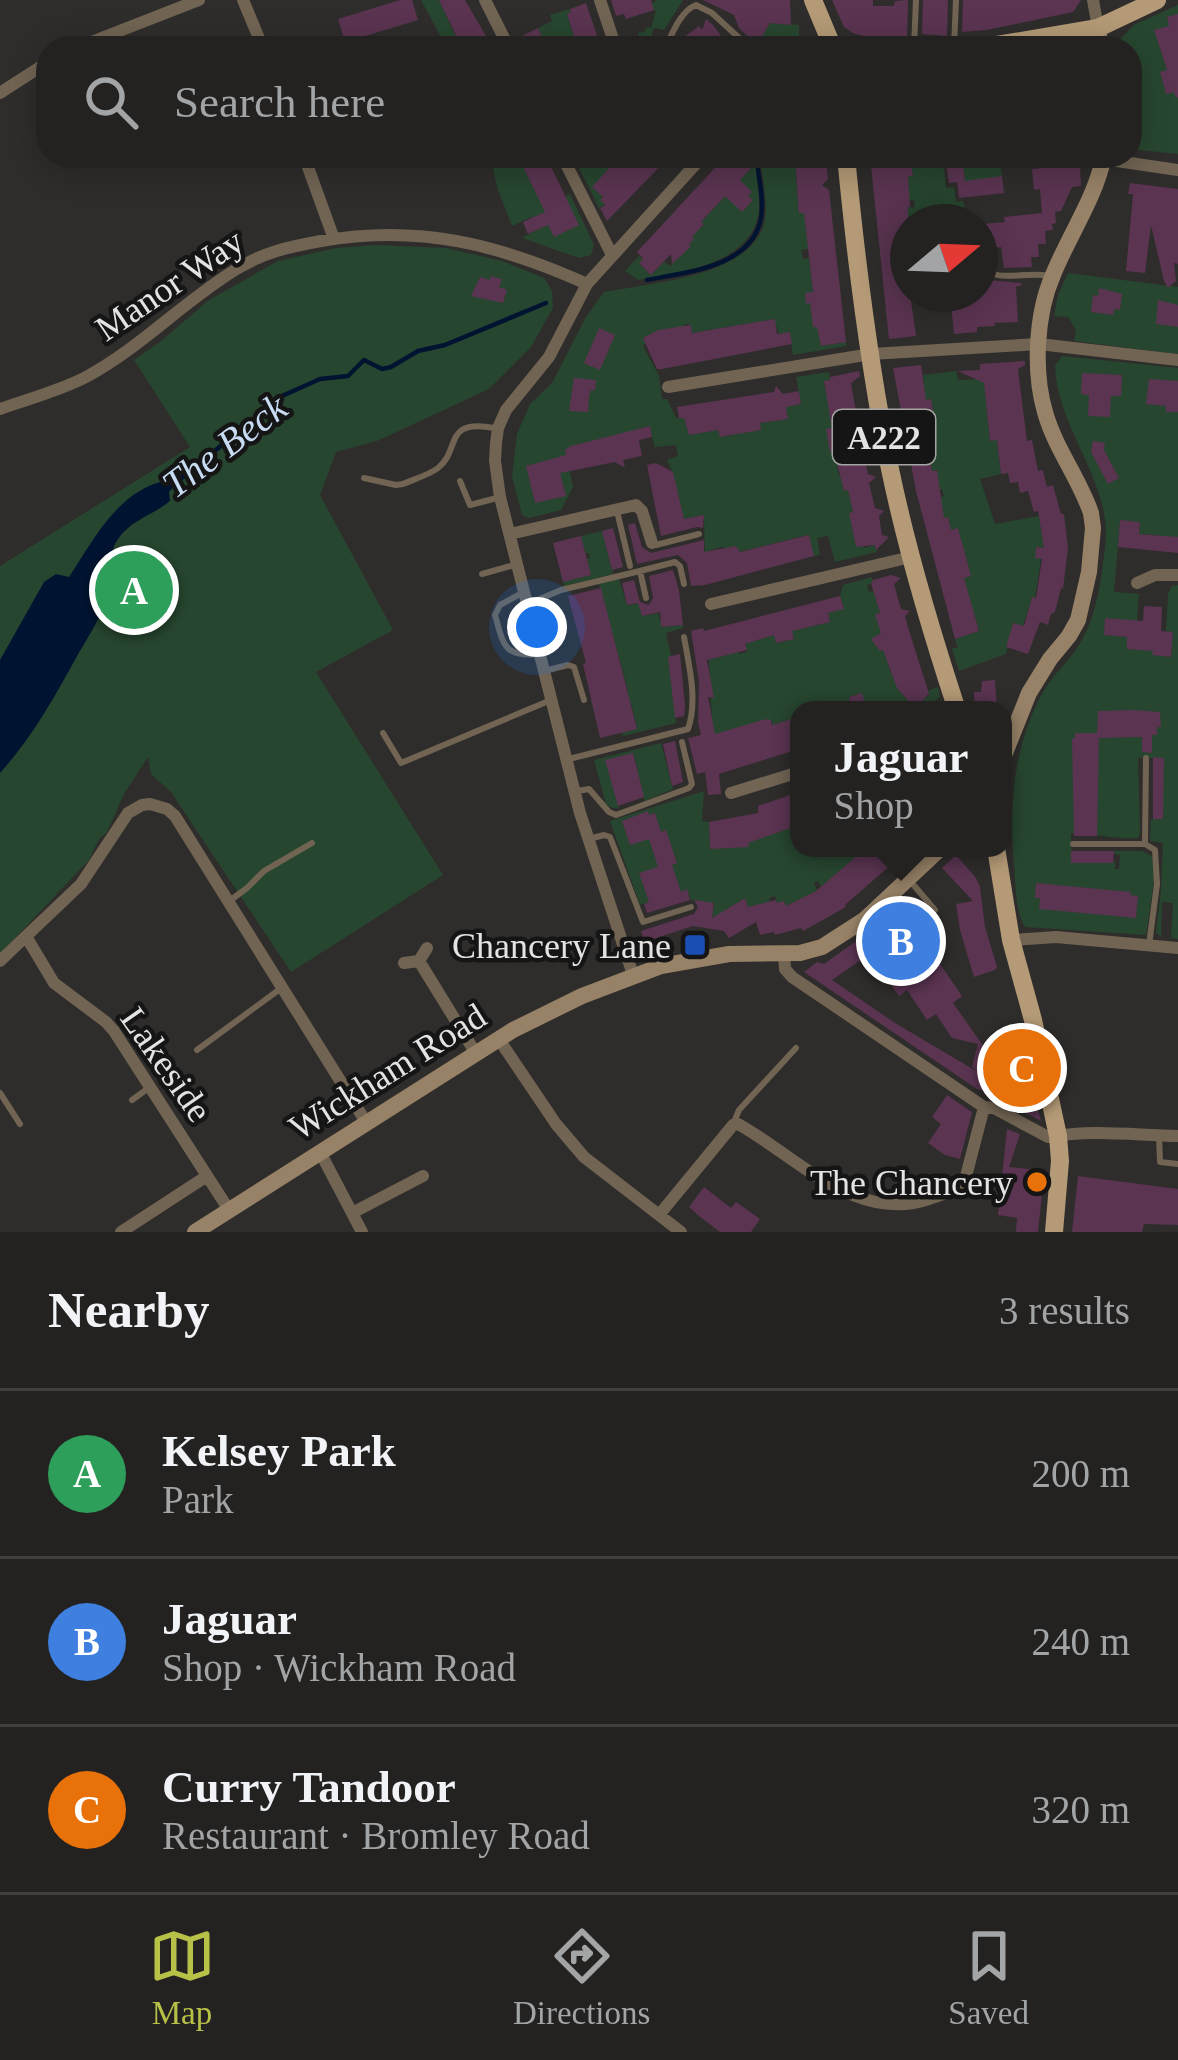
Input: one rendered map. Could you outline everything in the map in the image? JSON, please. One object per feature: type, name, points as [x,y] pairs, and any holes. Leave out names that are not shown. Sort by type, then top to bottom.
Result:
[{"type":"main road","points":[[813,0],[828,36]]},
{"type":"main road","points":[[1102,36],[1157,0]]},
{"type":"main road","name":"A222","points":[[847,168],[859,276],[890,467],[950,701]]},
{"type":"main road","points":[[1012,735],[1028,693],[1078,620],[1089,572],[1092,520],[1043,408],[1040,344],[1052,278],[1101,168]]},
{"type":"main road","name":"Wickham Road","points":[[195,1232],[475,1052],[559,1006],[661,966],[740,953],[784,955],[812,950],[842,936],[931,857]]},
{"type":"main road","points":[[997,857],[1010,940],[1034,1020],[1058,1136],[1054,1232]]},
{"type":"street","points":[[107,36],[199,0]]},
{"type":"street","points":[[242,0],[258,36]]},
{"type":"street","points":[[485,0],[503,36]]},
{"type":"street","points":[[600,0],[612,36]]},
{"type":"street","points":[[1093,0],[1099,36]]},
{"type":"street","points":[[0,93],[36,70]]},
{"type":"street","points":[[1142,164],[1178,170]]},
{"type":"street","points":[[308,168],[334,239]]},
{"type":"street","points":[[568,168],[612,255]]},
{"type":"street","points":[[633,975],[587,840],[500,497],[495,460],[498,428],[514,397],[548,357],[587,284],[692,168]]},
{"type":"street","name":"Manor Way","points":[[0,409],[86,377],[213,284],[276,249],[389,234],[467,241],[536,261],[587,284]]},
{"type":"street","points":[[668,387],[871,354],[1040,344],[1178,360]]},
{"type":"street","points":[[511,535],[631,505],[639,506],[652,543]]},
{"type":"street","points":[[711,604],[911,556]]},
{"type":"street","points":[[1137,583],[1155,575],[1178,575]]},
{"type":"street","points":[[731,793],[790,775]]},
{"type":"street","points":[[0,961],[81,884],[128,813],[142,805],[158,805],[175,816],[366,1122]]},
{"type":"street","points":[[1010,940],[1040,937],[1178,948]]},
{"type":"street","name":"Lakeside","points":[[27,938],[54,983],[114,1031],[229,1210]]},
{"type":"street","points":[[404,963],[423,955],[475,1052]]},
{"type":"street","points":[[784,955],[785,969],[792,977],[984,1107],[1048,1137],[1102,1131],[1178,1136]]},
{"type":"street","points":[[498,1038],[571,1142],[599,1170],[681,1232]]},
{"type":"street","points":[[658,1215],[733,1125],[739,1124],[850,1193],[877,1203],[919,1202],[964,1184],[984,1107]]},
{"type":"street","points":[[320,1152],[362,1232]]},
{"type":"street","name":"Lakeside","points":[[121,1232],[207,1176]]},
{"type":"street","points":[[352,1213],[423,1176]]},
{"type":"lane","points":[[914,36],[916,0]]},
{"type":"lane","points":[[954,36],[956,0]]},
{"type":"lane","points":[[671,36],[696,5],[737,36]]},
{"type":"lane","points":[[998,276],[1052,278]]},
{"type":"lane","points":[[364,478],[403,484],[441,466],[462,431],[479,425],[498,428]]},
{"type":"lane","points":[[460,481],[470,505],[500,497]]},
{"type":"lane","points":[[617,508],[630,566]]},
{"type":"lane","points":[[652,543],[699,535]]},
{"type":"lane","points":[[540,654],[520,656],[507,649],[495,615],[500,605],[675,562],[684,584]]},
{"type":"lane","points":[[482,574],[518,563]]},
{"type":"lane","points":[[640,571],[646,598]]},
{"type":"lane","points":[[566,760],[688,729],[692,688],[684,637]]},
{"type":"lane","points":[[544,671],[574,667],[584,700]]},
{"type":"lane","points":[[383,733],[401,763],[551,700]]},
{"type":"lane","points":[[574,791],[590,789],[616,814],[688,788],[692,784],[682,742]]},
{"type":"lane","points":[[1145,844],[1146,758]]},
{"type":"lane","points":[[587,840],[610,837],[643,922],[692,907]]},
{"type":"lane","points":[[228,902],[264,871],[312,843]]},
{"type":"lane","points":[[1073,844],[1145,844],[1155,850],[1158,866],[1149,945]]},
{"type":"lane","points":[[909,880],[934,910]]},
{"type":"lane","points":[[197,1050],[283,987]]},
{"type":"lane","points":[[733,1125],[739,1110],[796,1048]]},
{"type":"lane","points":[[132,1100],[150,1088]]},
{"type":"lane","points":[[0,1094],[20,1124]]},
{"type":"lane","points":[[1159,1136],[1160,1162],[1178,1164]]},
{"type":"green space","points":[[421,0],[439,0],[456,36],[440,36]]},
{"type":"green space","points":[[656,0],[683,0],[664,30],[654,28],[651,36],[638,36],[651,28],[656,11],[647,8]]},
{"type":"green space","points":[[1178,5],[1178,154],[1142,150],[1142,36],[1123,36],[1134,25]]},
{"type":"green space","points":[[570,9],[567,15],[574,36],[540,36],[538,28],[552,21],[550,15]]},
{"type":"green space","points":[[766,23],[799,25],[799,36],[762,36]]},
{"type":"green space","points":[[493,168],[524,168],[535,191],[543,188],[543,207],[570,194],[594,245],[591,255],[579,258],[522,238],[538,229],[532,217],[512,226]]},
{"type":"green space","points":[[579,168],[615,168],[601,200],[605,205],[599,208]]},
{"type":"green space","points":[[756,168],[758,216],[740,246],[709,264],[672,274],[638,280],[625,271],[639,256],[643,259],[639,264],[651,275],[664,262],[670,266],[690,246],[684,240],[704,225],[701,222],[725,196],[748,205],[752,201],[736,184]]},
{"type":"green space","points":[[761,168],[795,168],[799,213],[811,212],[805,220],[812,248],[801,250],[803,259],[809,258],[813,326],[822,326],[821,346],[846,342],[846,346],[793,355],[790,333],[779,334],[774,319],[692,333],[690,324],[685,324],[686,333],[678,335],[676,327],[643,338],[643,346],[659,376],[662,399],[667,399],[676,418],[684,418],[689,435],[718,430],[721,437],[733,435],[732,428],[748,432],[760,430],[760,423],[787,419],[782,394],[788,393],[790,406],[801,404],[796,377],[829,372],[830,380],[824,382],[827,399],[831,399],[829,412],[845,463],[837,466],[839,476],[847,475],[842,484],[848,490],[853,512],[849,513],[864,548],[875,545],[877,552],[835,562],[828,536],[817,538],[820,555],[814,556],[808,535],[738,552],[722,547],[708,551],[705,571],[704,515],[684,519],[667,460],[678,456],[676,445],[655,447],[649,426],[639,433],[565,450],[573,487],[561,510],[529,518],[522,515],[512,476],[517,434],[530,404],[552,383],[604,292],[671,281],[739,256],[755,242],[764,224]]},
{"type":"green space","points":[[912,168],[944,168],[946,188],[954,187],[956,202],[964,204],[901,201],[908,176],[913,175]]},
{"type":"green space","points":[[963,168],[1001,168],[1002,177],[965,181]]},
{"type":"green space","points":[[375,245],[446,248],[502,261],[544,278],[552,291],[553,308],[531,347],[489,389],[377,441],[336,452],[320,495],[393,630],[316,672],[443,875],[291,972],[171,792],[151,774],[148,757],[89,860],[0,954],[0,566],[190,447],[134,360],[209,300],[278,261]]},
{"type":"green space","points":[[1068,273],[1178,287],[1178,354],[1074,341],[1076,330],[1068,317],[1054,316]]},
{"type":"green space","points":[[1062,356],[1178,368],[1178,537],[1142,534],[1138,549],[1140,522],[1120,521],[1114,592],[1139,594],[1137,621],[1104,635],[1125,637],[1154,631],[1153,655],[1171,656],[1173,632],[1166,631],[1168,594],[1178,585],[1178,939],[1171,938],[1173,903],[1162,902],[1161,937],[1156,933],[1163,843],[1150,841],[1151,819],[1163,818],[1163,758],[1138,758],[1138,838],[1071,834],[1072,863],[1115,860],[1115,869],[1119,869],[1120,855],[1114,851],[1142,851],[1152,856],[1155,874],[1146,935],[1025,927],[1018,905],[1012,821],[1024,736],[1041,696],[1090,623],[1105,548],[1101,501],[1058,390],[1055,366]]},
{"type":"green space","points":[[956,371],[958,380],[984,379],[990,440],[997,440],[1001,474],[980,479],[995,524],[1039,516],[1044,548],[1037,547],[1041,559],[1035,598],[1023,626],[1013,624],[1006,654],[959,671],[952,649],[958,647],[955,639],[979,631],[974,614],[967,615],[967,594],[952,561],[966,557],[958,529],[945,532],[950,524],[939,498],[944,496],[942,489],[935,490],[938,477],[932,471],[923,435],[931,433],[921,412],[933,410],[932,404],[924,400],[917,385],[924,383],[923,375]]},
{"type":"green space","points":[[602,531],[613,574],[564,586],[563,582],[590,575],[589,553],[585,553],[581,536]]},
{"type":"green space","points":[[872,577],[874,583],[867,585],[869,592],[874,591],[880,613],[876,615],[895,628],[873,641],[896,646],[888,665],[891,673],[905,668],[900,691],[909,701],[864,701],[861,693],[849,697],[850,701],[790,701],[790,720],[773,725],[771,720],[758,721],[708,744],[712,721],[708,643],[736,646],[739,654],[747,652],[745,644],[774,635],[777,643],[793,639],[791,624],[800,629],[830,622],[825,600],[832,612],[844,608],[843,585]]},
{"type":"green space","points":[[619,579],[627,605],[639,603],[642,616],[658,613],[662,627],[683,625],[666,633],[676,723],[623,736],[637,728],[631,703],[594,712],[591,700],[628,691],[599,584]]},
{"type":"green space","points":[[938,687],[940,697],[935,701],[922,701]]},
{"type":"green space","points":[[661,743],[673,789],[645,801],[634,772],[638,771],[633,753],[606,761],[619,808],[606,804],[594,760]]},
{"type":"green space","points":[[704,791],[702,821],[709,822],[710,849],[790,827],[790,857],[857,857],[821,887],[818,881],[814,883],[821,901],[806,896],[794,902],[788,913],[784,902],[769,898],[774,917],[748,909],[744,899],[712,920],[714,904],[691,900],[687,890],[640,905],[610,821]]},
{"type":"water","points":[[170,480],[175,485],[169,492],[170,501],[118,539],[100,615],[41,718],[0,773],[0,660],[44,582],[56,574],[69,577],[123,504],[152,485]]},
{"type":"building","points":[[412,0],[418,20],[365,36],[343,36],[338,19]]},
{"type":"building","points":[[439,0],[465,0],[486,36],[456,36]]},
{"type":"building","points":[[611,0],[651,0],[654,10],[626,19],[624,14],[616,16]]},
{"type":"building","points":[[703,0],[790,0],[791,25],[770,23],[762,36],[747,36],[734,15]]},
{"type":"building","points":[[832,0],[873,0],[873,6],[894,6],[895,1],[908,0],[907,36],[864,36],[844,27]]},
{"type":"building","points":[[923,0],[948,0],[947,36],[922,34]]},
{"type":"building","points":[[963,0],[1081,0],[1073,12],[962,32]]},
{"type":"building","points":[[586,3],[597,36],[574,36],[567,14]]},
{"type":"building","points":[[1178,14],[1176,98],[1174,92],[1166,94],[1160,72],[1167,70],[1154,30],[1169,26],[1167,17]]},
{"type":"building","points":[[706,19],[721,36],[685,36],[699,26],[702,30]]},
{"type":"building","points":[[524,168],[552,168],[579,225],[554,237],[548,225],[528,234],[523,222],[545,212]]},
{"type":"building","points":[[609,168],[658,168],[607,221],[600,208],[606,205],[600,200],[603,197],[592,187]]},
{"type":"building","points":[[715,168],[751,168],[740,180],[753,200],[742,212],[725,196],[701,222],[691,246],[672,264],[671,254],[651,275],[639,263],[643,259],[637,252]]},
{"type":"building","points":[[796,168],[827,168],[828,179],[822,185],[829,190],[846,342],[821,346],[817,327],[813,327],[805,293],[813,292],[804,213],[799,213]]},
{"type":"building","points":[[871,168],[912,168],[910,204],[890,204],[890,312],[913,312],[916,336],[889,339]]},
{"type":"building","points":[[947,168],[963,168],[965,181],[949,183]]},
{"type":"building","points":[[1080,168],[1081,186],[1072,187],[1061,211],[1055,212],[1056,223],[1053,230],[1045,231],[1046,244],[1038,244],[1039,257],[1031,257],[1032,267],[1004,268],[998,223],[1005,222],[1004,217],[1042,213],[1040,189],[1034,190],[1032,169]]},
{"type":"building","points":[[1002,176],[1004,193],[959,198],[957,182]]},
{"type":"building","points":[[1130,183],[1178,189],[1178,264],[1174,263],[1176,281],[1168,288],[1151,225],[1145,273],[1126,271]]},
{"type":"building","points":[[491,276],[502,279],[499,287],[507,290],[503,303],[471,296],[480,277],[490,280]]},
{"type":"building","points":[[998,281],[1021,283],[1016,286],[1018,322],[954,334],[952,312],[998,312]]},
{"type":"building","points":[[1099,288],[1122,294],[1120,310],[1114,309],[1113,315],[1091,312]]},
{"type":"building","points":[[1158,300],[1178,305],[1178,327],[1156,324]]},
{"type":"building","points":[[775,319],[777,334],[790,332],[792,344],[662,369],[657,369],[643,338],[658,330],[691,325],[692,333]]},
{"type":"building","points":[[599,328],[615,335],[600,370],[584,363]]},
{"type":"building","points":[[1025,361],[1018,369],[1027,441],[1032,440],[1038,471],[1043,470],[1047,487],[1053,485],[1064,514],[1068,548],[1055,612],[1048,625],[1040,622],[1028,654],[1006,647],[1013,623],[1024,626],[1032,597],[1036,598],[1042,559],[1035,558],[1036,547],[1044,548],[1038,511],[1034,512],[1028,491],[1020,493],[1018,482],[1010,483],[1008,473],[1001,474],[997,440],[990,441],[984,383],[958,371],[980,370],[980,364]]},
{"type":"building","points":[[921,365],[926,400],[931,399],[933,410],[927,411],[932,471],[937,470],[944,518],[948,517],[951,530],[958,528],[971,576],[964,578],[979,631],[955,639],[916,491],[893,368]]},
{"type":"building","points":[[859,371],[860,376],[851,383],[855,407],[860,410],[862,446],[868,474],[876,477],[869,483],[875,508],[884,511],[879,516],[882,535],[889,537],[876,550],[875,545],[856,547],[848,490],[844,491],[826,429],[832,428],[824,381]]},
{"type":"building","points":[[1082,373],[1122,375],[1121,396],[1111,396],[1110,417],[1088,416],[1089,395],[1081,394]]},
{"type":"building","points":[[574,378],[596,380],[588,412],[569,411]]},
{"type":"building","points":[[1149,379],[1178,381],[1178,412],[1146,404]]},
{"type":"building","points":[[776,386],[783,394],[799,391],[801,404],[786,407],[788,419],[760,423],[761,430],[720,437],[718,430],[689,435],[684,418],[679,418],[677,407],[774,392]]},
{"type":"building","points":[[650,426],[652,437],[639,440],[642,456],[623,460],[625,468],[615,462],[560,473],[566,496],[535,503],[526,466],[566,455],[571,446]]},
{"type":"building","points":[[1093,441],[1105,443],[1119,478],[1108,484],[1091,452]]},
{"type":"building","points":[[656,463],[673,472],[684,519],[704,515],[703,528],[661,536],[647,465]]},
{"type":"building","points":[[1120,520],[1140,522],[1139,534],[1178,537],[1178,553],[1118,547]]},
{"type":"building","points":[[635,523],[642,547],[651,553],[704,540],[704,552],[736,546],[740,552],[809,535],[814,556],[691,586],[687,563],[678,555],[637,564],[628,525]]},
{"type":"building","points":[[613,528],[623,567],[612,570],[602,531]]},
{"type":"building","points":[[581,536],[591,575],[563,582],[553,543]]},
{"type":"building","points":[[673,570],[683,625],[661,627],[660,612],[642,616],[638,603],[627,605],[622,583],[634,580],[640,602],[649,605],[653,598],[649,576]]},
{"type":"building","points":[[891,575],[901,578],[894,584],[901,609],[910,611],[905,616],[929,694],[922,701],[908,701],[897,688],[883,650],[871,639],[881,633],[873,580]]},
{"type":"building","points":[[601,588],[637,729],[600,738],[568,596]]},
{"type":"building","points":[[840,596],[844,609],[828,613],[830,622],[792,631],[794,639],[776,643],[774,635],[745,644],[747,650],[707,660],[715,734],[766,719],[772,725],[790,720],[790,752],[719,774],[721,794],[708,795],[705,772],[697,774],[688,738],[701,735],[691,631]]},
{"type":"building","points":[[1144,606],[1162,607],[1161,631],[1173,632],[1171,657],[1127,649],[1127,637],[1104,635],[1105,618],[1143,621]]},
{"type":"building","points":[[680,654],[685,706],[684,716],[675,718],[668,657]]},
{"type":"building","points":[[995,680],[996,701],[974,701],[974,692],[981,692],[982,681]]},
{"type":"building","points":[[1098,711],[1160,712],[1161,727],[1152,735],[1152,753],[1142,752],[1142,737],[1099,738],[1097,836],[1074,836],[1072,738],[1075,733],[1097,733]]},
{"type":"building","points":[[675,741],[683,782],[672,786],[663,744]]},
{"type":"building","points":[[633,753],[644,797],[618,806],[605,760]]},
{"type":"building","points":[[1153,757],[1164,758],[1163,819],[1153,819]]},
{"type":"building","points":[[790,795],[790,828],[748,843],[749,847],[710,849],[709,822],[758,813],[758,806]]},
{"type":"building","points":[[655,813],[661,832],[666,830],[681,892],[687,889],[690,900],[647,913],[644,904],[649,902],[639,873],[658,867],[649,839],[630,845],[622,821]]},
{"type":"building","points":[[1071,851],[1114,851],[1113,863],[1071,863]]},
{"type":"building","points":[[856,857],[900,857],[846,907],[803,931],[760,935],[756,922],[729,938],[724,931],[693,926],[644,942],[641,931],[694,914],[698,907],[694,900],[714,903],[712,918],[745,898],[748,907],[776,900],[786,906],[816,891]]},
{"type":"building","points":[[958,857],[976,878],[995,970],[974,977],[956,904],[973,901],[942,868]]},
{"type":"building","points":[[1036,883],[1131,892],[1138,896],[1136,918],[1039,909]]},
{"type":"building","points":[[911,902],[941,945],[931,951],[962,996],[953,1003],[984,1047],[998,1048],[987,1092],[804,972],[817,962],[824,964]],"holes":[[[865,957],[899,996],[907,990],[927,1020],[936,1014],[952,1038],[978,1044],[972,1066],[976,1071],[832,980]]]},
{"type":"building","points":[[998,1048],[1023,1052],[1041,1121],[1009,1104]]},
{"type":"building","points":[[947,1095],[972,1112],[960,1159],[928,1143],[941,1124],[932,1117]]},
{"type":"building","points":[[1007,1129],[1020,1134],[1009,1167],[1044,1174],[1038,1232],[1016,1232],[1017,1218],[998,1215]]},
{"type":"building","points":[[1078,1176],[1178,1189],[1178,1225],[1144,1224],[1142,1232],[1072,1232]]},
{"type":"building","points":[[704,1187],[731,1208],[736,1202],[760,1219],[751,1232],[720,1232],[689,1207]]},
{"type":"waterway","name":"The Beck","points":[[647,280],[716,264],[745,247],[761,218],[758,169]]},
{"type":"waterway","name":"The Beck","points":[[173,485],[282,396],[320,379],[348,376],[364,360],[382,369],[391,367],[418,351],[445,345],[546,303]]},
{"type":"place","name":"Kelsey Park","points":[[134,590]]},
{"type":"place","name":"Jaguar","points":[[901,941]]},
{"type":"place","name":"Chancery Lane","points":[[695,945]]},
{"type":"place","name":"Curry Tandoor","points":[[1022,1068]]},
{"type":"place","name":"The Chancery","points":[[1037,1182]]}]
